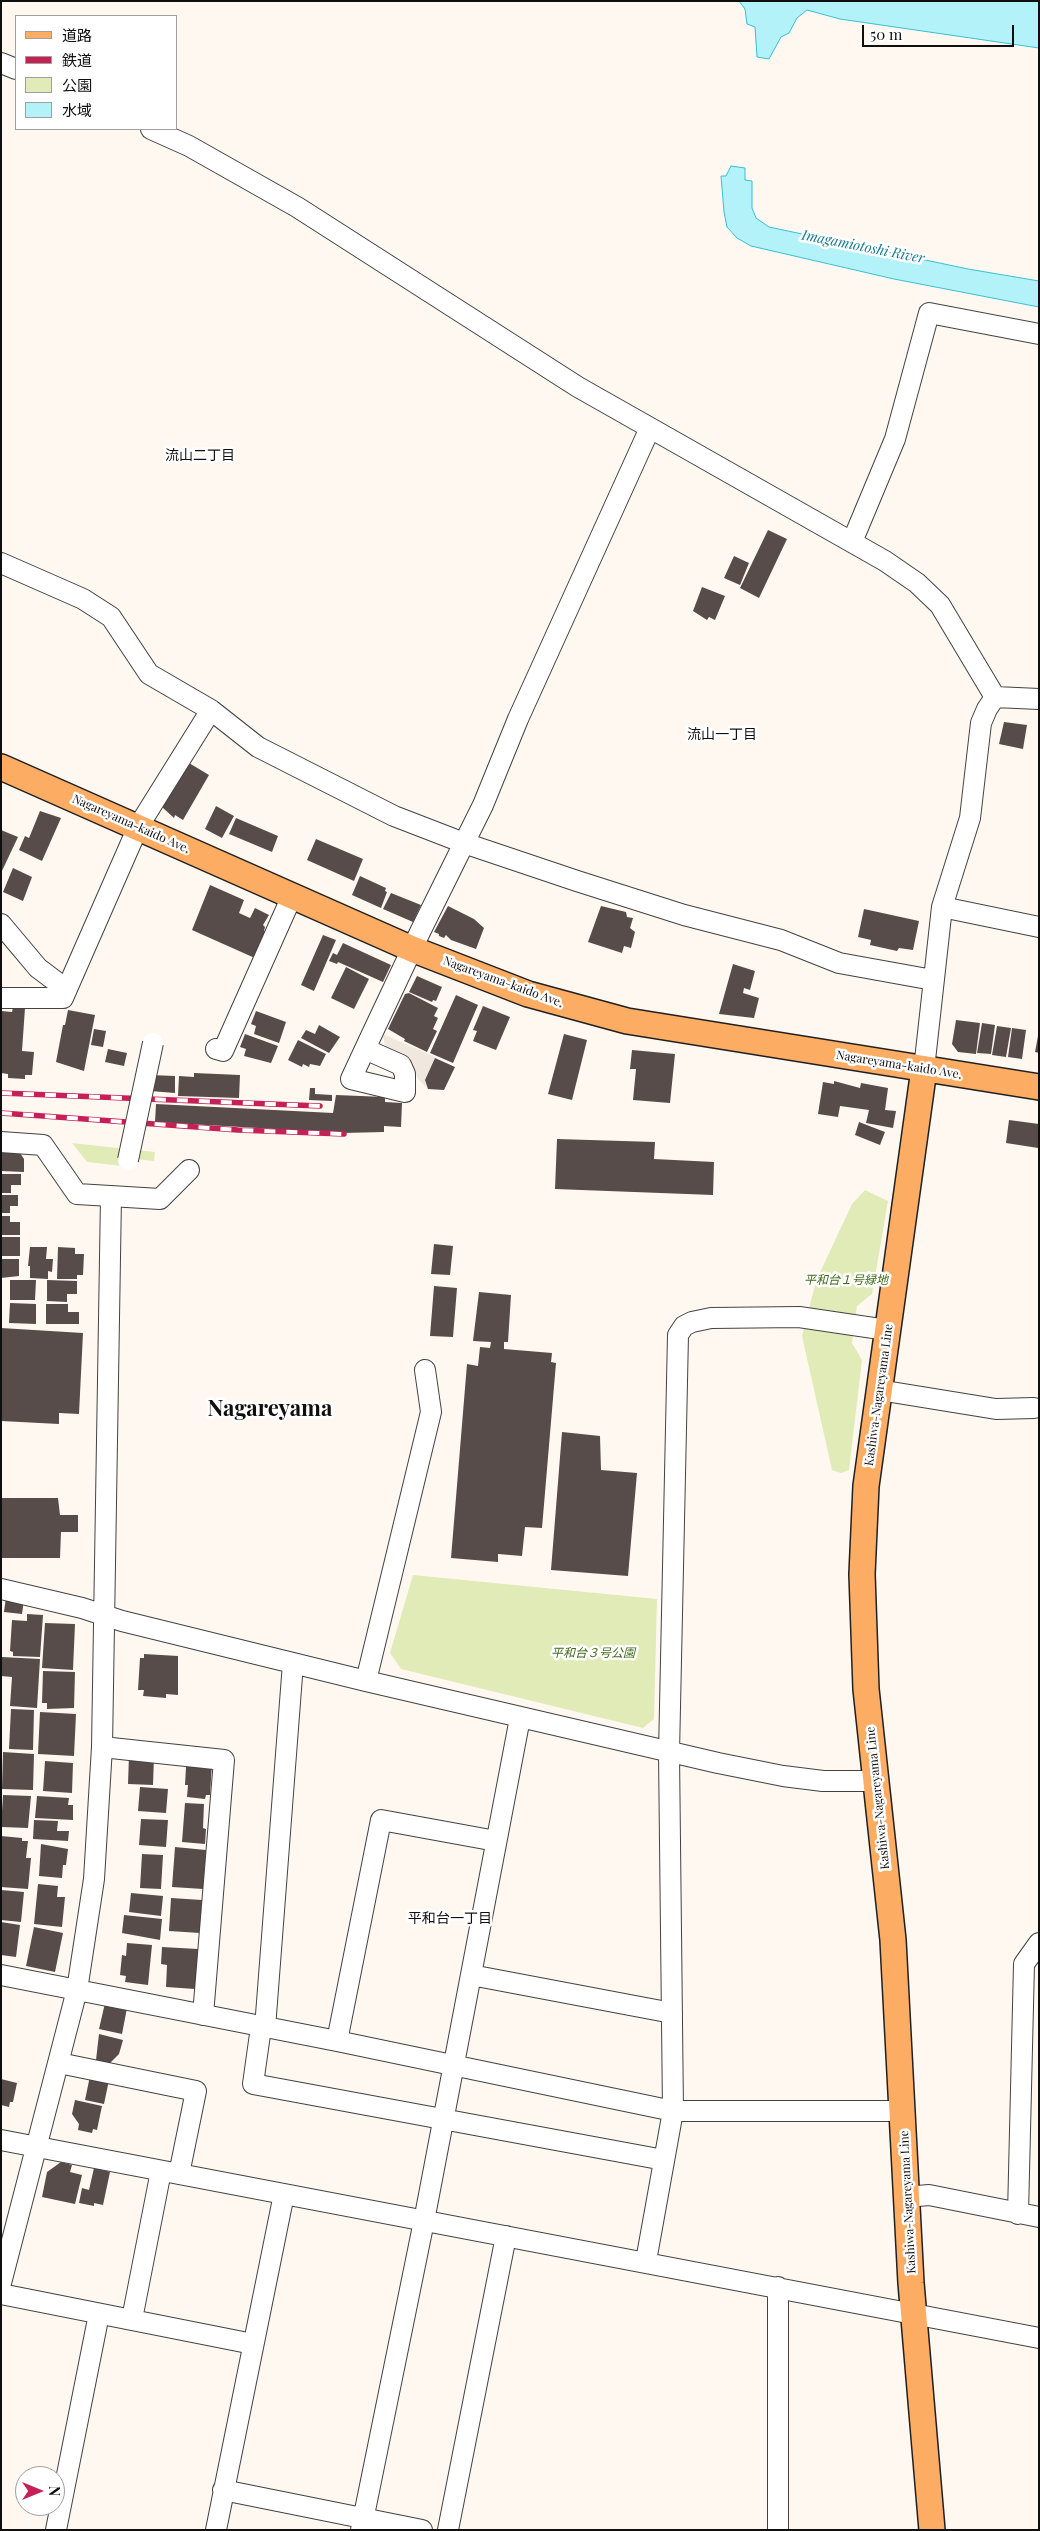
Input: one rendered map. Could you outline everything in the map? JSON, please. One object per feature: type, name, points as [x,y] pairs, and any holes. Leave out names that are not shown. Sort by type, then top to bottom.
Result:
[{"type":"main road","name":"Nagareyama-kaido Ave.","points":[[1,767],[412,949],[528,994],[627,1021],[1039,1087]]},
{"type":"main road","name":"Kashiwa-Nagareyama Line","points":[[924,1070],[866,1486],[862,1556],[866,1688],[892,1940],[914,2315],[932,2530]]},
{"type":"street","points":[[1,63],[15,69]]},
{"type":"street","points":[[153,130],[189,146],[297,207],[512,345],[650,428],[852,542],[916,583],[940,605],[995,698]]},
{"type":"street","points":[[852,542],[895,439],[929,313],[1039,334]]},
{"type":"street","points":[[365,1049],[483,805],[525,702],[650,428]]},
{"type":"street","points":[[1,564],[94,605],[112,617],[149,674],[211,710],[258,747],[394,816],[464,843],[684,915],[781,940],[839,963],[933,980]]},
{"type":"street","points":[[995,698],[1039,699]]},
{"type":"street","points":[[924,1070],[942,907],[970,818],[981,723],[987,709],[995,698]]},
{"type":"street","points":[[1,998],[63,998],[138,828],[211,710]]},
{"type":"street","points":[[220,1050],[292,896]]},
{"type":"street","points":[[942,907],[1039,926]]},
{"type":"street","points":[[1,924],[38,968],[69,983]]},
{"type":"street","points":[[128,1160],[153,1043]]},
{"type":"street","points":[[1,1142],[43,1145],[77,1194],[160,1200],[189,1170]]},
{"type":"street","points":[[1,2283],[77,1990],[94,1878],[102,1747],[112,1196]]},
{"type":"street","points":[[646,2261],[673,2111],[669,1753],[678,1335],[684,1326],[692,1322],[711,1318],[799,1316],[888,1330]]},
{"type":"street","points":[[366,1681],[431,1412],[425,1370]]},
{"type":"street","points":[[879,1390],[996,1409],[1034,1408]]},
{"type":"street","points":[[1,1590],[104,1614],[366,1681],[669,1753],[783,1776],[847,1783],[876,1781]]},
{"type":"street","points":[[294,1663],[263,2027],[253,2084],[664,2160]]},
{"type":"street","points":[[362,2524],[424,2221],[520,1718]]},
{"type":"street","points":[[102,1747],[224,1760],[203,2015]]},
{"type":"street","points":[[337,2041],[381,1820],[496,1841]]},
{"type":"street","points":[[1018,2214],[1024,1964],[1039,1943]]},
{"type":"street","points":[[1,1974],[673,2111],[903,2111]]},
{"type":"street","points":[[471,1975],[672,2013]]},
{"type":"street","points":[[59,2063],[196,2091],[170,2172],[132,2319]]},
{"type":"street","points":[[1,2140],[424,2221],[646,2261],[1039,2338]]},
{"type":"street","points":[[216,2530],[252,2344],[284,2194]]},
{"type":"street","points":[[907,2197],[929,2195],[1039,2217]]},
{"type":"street","points":[[448,2530],[506,2236]]},
{"type":"street","points":[[778,2288],[778,2530]]},
{"type":"street","points":[[1,2294],[252,2344]]},
{"type":"street","points":[[56,2530],[99,2314]]},
{"type":"street","points":[[223,2490],[362,2524],[422,2530]]},
{"type":"green space","points":[[72,1143],[155,1152],[154,1161],[135,1159],[123,1166],[87,1162]]},
{"type":"green space","name":"平和台１号緑地","points":[[865,1190],[888,1201],[872,1294],[857,1306],[852,1343],[862,1360],[849,1470],[841,1473],[832,1470],[802,1336],[816,1281],[852,1204]]},
{"type":"green space","name":"平和台３号公園","points":[[413,1575],[657,1599],[654,1719],[643,1728],[401,1669],[390,1653]]},
{"type":"shaded area","points":[[383,1034],[435,1057],[425,1080],[428,1089],[418,1079],[412,1064],[385,1047]]},
{"type":"water","points":[[739,1],[1039,1],[1039,48],[840,19],[807,10],[797,18],[789,33],[781,37],[769,59],[757,57],[755,27],[747,24],[745,9]]},
{"type":"water","name":"Imagamiotoshi River","points":[[731,166],[745,168],[745,180],[752,181],[752,208],[756,218],[769,227],[968,269],[1039,281],[1039,307],[894,279],[751,246],[737,238],[727,227],[721,176],[726,176]]},
{"type":"building","points":[[768,530],[787,539],[759,598],[740,588]]},
{"type":"building","points":[[734,556],[749,563],[740,585],[724,578]]},
{"type":"building","points":[[702,587],[725,596],[715,620],[709,617],[707,620],[693,611]]},
{"type":"building","points":[[1004,722],[1027,725],[1023,749],[999,744]]},
{"type":"building","points":[[189,763],[209,775],[183,820],[175,815],[174,818],[162,807]]},
{"type":"building","points":[[216,806],[234,816],[222,838],[205,829]]},
{"type":"building","points":[[40,811],[61,818],[42,861],[19,850],[25,836],[29,838]]},
{"type":"building","points":[[236,818],[278,836],[272,852],[229,834]]},
{"type":"building","points":[[1,830],[18,837],[1,873]]},
{"type":"building","points":[[316,839],[363,859],[354,881],[307,860]]},
{"type":"building","points":[[13,868],[32,877],[23,901],[3,892]]},
{"type":"building","points":[[360,876],[386,888],[385,891],[387,892],[381,908],[352,895]]},
{"type":"building","points":[[210,885],[244,900],[239,913],[250,918],[255,908],[269,915],[263,925],[265,927],[264,931],[268,932],[257,959],[192,930]]},
{"type":"building","points":[[391,893],[421,905],[413,922],[383,909]]},
{"type":"building","points":[[448,906],[474,919],[484,928],[476,949],[451,940],[446,935],[444,938],[439,936],[439,934],[434,932]]},
{"type":"building","points":[[601,906],[626,912],[627,917],[633,918],[630,928],[635,932],[631,948],[624,946],[622,953],[588,942]]},
{"type":"building","points":[[864,909],[919,921],[913,950],[899,948],[897,951],[870,945],[871,940],[858,937]]},
{"type":"building","points":[[323,935],[336,940],[314,991],[301,985]]},
{"type":"building","points":[[343,943],[391,965],[383,982],[338,962],[337,964],[329,961],[333,953],[337,955]]},
{"type":"building","points":[[733,964],[755,971],[750,990],[744,988],[743,993],[759,998],[754,1018],[719,1014]]},
{"type":"building","points":[[346,967],[369,979],[354,1009],[331,998]]},
{"type":"building","points":[[417,976],[442,987],[436,1001],[433,1000],[432,1002],[409,992]]},
{"type":"building","points":[[409,993],[438,1008],[434,1016],[438,1018],[433,1029],[437,1031],[427,1052],[404,1041],[405,1039],[388,1029],[405,994]]},
{"type":"building","points":[[456,995],[478,1005],[453,1063],[430,1053]]},
{"type":"building","points":[[483,1006],[510,1017],[496,1050],[473,1041],[477,1031],[473,1030]]},
{"type":"building","points":[[13,1007],[25,1008],[22,1051],[34,1052],[32,1075],[25,1075],[25,1079],[8,1078],[8,1074],[1,1073],[2,1011],[12,1012]]},
{"type":"building","points":[[68,1010],[95,1015],[84,1071],[56,1062]]},
{"type":"building","points":[[256,1011],[286,1022],[279,1043],[254,1034],[256,1026],[251,1024]]},
{"type":"building","points":[[956,1020],[980,1023],[976,1054],[958,1052],[952,1044]]},
{"type":"building","points":[[982,1023],[995,1025],[991,1054],[977,1053]]},
{"type":"building","points":[[319,1025],[340,1037],[329,1053],[301,1038],[306,1030],[315,1034]]},
{"type":"building","points":[[997,1026],[1011,1028],[1006,1057],[992,1055]]},
{"type":"building","points":[[1012,1028],[1026,1030],[1022,1059],[1008,1057]]},
{"type":"building","points":[[94,1029],[106,1031],[103,1047],[91,1045]]},
{"type":"building","points":[[245,1034],[278,1046],[271,1063],[244,1056],[246,1049],[240,1047]]},
{"type":"building","points":[[564,1034],[587,1040],[572,1100],[548,1094]]},
{"type":"building","points":[[1039,1036],[1039,1053],[1035,1052]]},
{"type":"building","points":[[298,1040],[326,1054],[320,1066],[310,1064],[309,1067],[303,1064],[302,1067],[288,1060]]},
{"type":"building","points":[[108,1049],[127,1053],[124,1066],[105,1062]]},
{"type":"building","points":[[632,1050],[675,1054],[670,1103],[633,1100],[636,1069],[630,1069]]},
{"type":"building","points":[[435,1058],[455,1067],[444,1090],[428,1089],[425,1080]]},
{"type":"building","points":[[194,1073],[240,1075],[239,1098],[178,1096],[179,1076],[194,1077]]},
{"type":"building","points":[[151,1075],[175,1076],[175,1093],[150,1091]]},
{"type":"building","points":[[834,1081],[860,1088],[861,1083],[888,1088],[885,1110],[896,1111],[893,1128],[866,1123],[869,1110],[840,1106],[838,1117],[818,1114],[823,1082],[834,1084]]},
{"type":"building","points":[[310,1088],[315,1088],[315,1094],[332,1095],[332,1101],[309,1100]]},
{"type":"building","points":[[336,1095],[385,1097],[385,1102],[402,1103],[401,1127],[384,1126],[384,1132],[343,1133],[155,1122],[156,1104],[333,1113]]},
{"type":"building","points":[[1009,1120],[1039,1124],[1038,1148],[1006,1143]]},
{"type":"building","points":[[859,1122],[885,1132],[880,1145],[855,1135]]},
{"type":"building","points":[[557,1139],[655,1142],[654,1159],[714,1162],[713,1195],[555,1189]]},
{"type":"building","points":[[4,1150],[20,1153],[24,1159],[24,1172],[1,1171],[1,1152]]},
{"type":"building","points":[[1,1174],[21,1174],[21,1185],[11,1185],[11,1193],[1,1193]]},
{"type":"building","points":[[1,1195],[18,1195],[18,1206],[10,1206],[10,1213],[1,1213]]},
{"type":"building","points":[[1,1216],[10,1216],[10,1222],[20,1222],[20,1235],[1,1235]]},
{"type":"building","points":[[1,1237],[20,1237],[20,1256],[1,1256]]},
{"type":"building","points":[[434,1244],[453,1246],[450,1275],[431,1274]]},
{"type":"building","points":[[30,1247],[47,1247],[46,1259],[53,1259],[52,1272],[48,1271],[48,1279],[30,1278],[30,1266],[28,1266]]},
{"type":"building","points":[[58,1247],[75,1248],[75,1254],[84,1254],[83,1275],[77,1275],[77,1279],[57,1279]]},
{"type":"building","points":[[1,1259],[19,1259],[19,1276],[1,1278]]},
{"type":"building","points":[[10,1280],[36,1280],[35,1300],[10,1300]]},
{"type":"building","points":[[47,1280],[77,1281],[77,1294],[67,1294],[67,1302],[47,1301]]},
{"type":"building","points":[[434,1286],[457,1288],[453,1337],[430,1336]]},
{"type":"building","points":[[479,1292],[511,1295],[508,1342],[504,1342],[504,1349],[552,1353],[551,1362],[556,1363],[542,1528],[525,1527],[522,1556],[498,1554],[498,1562],[451,1558],[467,1364],[478,1366],[480,1347],[490,1348],[491,1342],[473,1341]]},
{"type":"building","points":[[10,1303],[36,1304],[36,1324],[9,1323]]},
{"type":"building","points":[[46,1304],[68,1304],[68,1312],[79,1312],[79,1324],[46,1324]]},
{"type":"building","points":[[1,1328],[83,1333],[79,1414],[59,1413],[59,1424],[1,1421]]},
{"type":"building","points":[[562,1432],[600,1436],[601,1470],[637,1473],[628,1576],[551,1570]]},
{"type":"building","points":[[1,1498],[58,1498],[60,1515],[78,1515],[78,1532],[61,1532],[60,1558],[1,1558]]},
{"type":"building","points":[[6,1597],[24,1599],[22,1614],[4,1612]]},
{"type":"building","points":[[27,1614],[43,1615],[40,1657],[13,1656],[13,1652],[10,1651],[12,1620],[27,1621]]},
{"type":"building","points":[[45,1623],[75,1624],[73,1670],[42,1668]]},
{"type":"building","points":[[144,1654],[178,1656],[178,1695],[166,1694],[166,1698],[143,1696],[144,1690],[138,1690],[140,1658],[144,1658]]},
{"type":"building","points":[[2,1657],[40,1659],[37,1708],[10,1706],[12,1677],[1,1676]]},
{"type":"building","points":[[43,1671],[75,1672],[74,1708],[47,1709],[47,1703],[42,1703]]},
{"type":"building","points":[[11,1709],[34,1710],[33,1750],[9,1749]]},
{"type":"building","points":[[40,1712],[76,1714],[74,1756],[38,1754]]},
{"type":"building","points":[[3,1752],[34,1754],[33,1790],[2,1789]]},
{"type":"building","points":[[129,1755],[154,1756],[153,1785],[128,1784]]},
{"type":"building","points":[[45,1761],[73,1763],[72,1793],[43,1791]]},
{"type":"building","points":[[189,1761],[212,1763],[210,1795],[206,1795],[205,1799],[187,1797],[188,1785],[185,1785],[186,1767],[189,1767]]},
{"type":"building","points":[[140,1787],[168,1789],[166,1813],[138,1811]]},
{"type":"building","points":[[3,1795],[31,1796],[28,1828],[1,1827]]},
{"type":"building","points":[[37,1796],[69,1798],[68,1805],[73,1805],[73,1820],[35,1818]]},
{"type":"building","points":[[185,1803],[204,1804],[203,1828],[206,1829],[205,1844],[182,1842]]},
{"type":"building","points":[[141,1819],[168,1820],[166,1847],[139,1845]]},
{"type":"building","points":[[34,1820],[58,1821],[57,1831],[69,1831],[68,1841],[33,1839]]},
{"type":"building","points":[[1,1836],[22,1838],[22,1841],[28,1841],[26,1858],[31,1858],[28,1889],[1,1887]]},
{"type":"building","points":[[41,1844],[68,1849],[66,1865],[63,1865],[62,1878],[39,1876]]},
{"type":"building","points":[[175,1847],[206,1850],[203,1889],[172,1887]]},
{"type":"building","points":[[142,1854],[163,1855],[161,1889],[140,1888]]},
{"type":"building","points":[[38,1884],[58,1886],[57,1897],[65,1897],[62,1927],[34,1924]]},
{"type":"building","points":[[1,1890],[24,1892],[21,1922],[1,1920]]},
{"type":"building","points":[[131,1893],[163,1896],[161,1916],[129,1912]]},
{"type":"building","points":[[171,1898],[202,1900],[200,1933],[169,1931]]},
{"type":"building","points":[[124,1915],[162,1919],[160,1940],[122,1933]]},
{"type":"building","points":[[1,1922],[20,1925],[16,1957],[1,1955]]},
{"type":"building","points":[[34,1927],[63,1933],[55,1972],[26,1966]]},
{"type":"building","points":[[127,1943],[152,1945],[148,1985],[125,1982],[126,1976],[120,1975],[122,1955],[126,1956]]},
{"type":"building","points":[[162,1947],[198,1949],[195,1989],[166,1987],[167,1965],[161,1964]]},
{"type":"building","points":[[105,2003],[127,2008],[122,2034],[99,2029]]},
{"type":"building","points":[[99,2034],[123,2040],[119,2054],[110,2063],[96,2060]]},
{"type":"building","points":[[90,2076],[109,2080],[104,2104],[85,2100]]},
{"type":"building","points":[[1,2079],[17,2083],[13,2102],[10,2102],[9,2107],[1,2105]]},
{"type":"building","points":[[75,2100],[102,2106],[97,2130],[93,2129],[92,2133],[78,2130],[79,2124],[72,2114]]},
{"type":"building","points":[[61,2162],[72,2165],[70,2172],[82,2175],[75,2204],[42,2197],[47,2172]]},
{"type":"building","points":[[94,2168],[110,2172],[103,2205],[94,2203],[94,2206],[79,2203],[82,2188],[89,2190]]},
{"type":"railway","points":[[1,1093],[320,1106]]},
{"type":"railway","points":[[1,1113],[238,1130],[344,1134]]},
{"type":"district","name":"流山二丁目","points":[[200,456]]},
{"type":"district","name":"流山一丁目","points":[[722,735]]},
{"type":"district","name":"Nagareyama","points":[[270,1409]]},
{"type":"district","name":"平和台一丁目","points":[[450,1919]]}]
